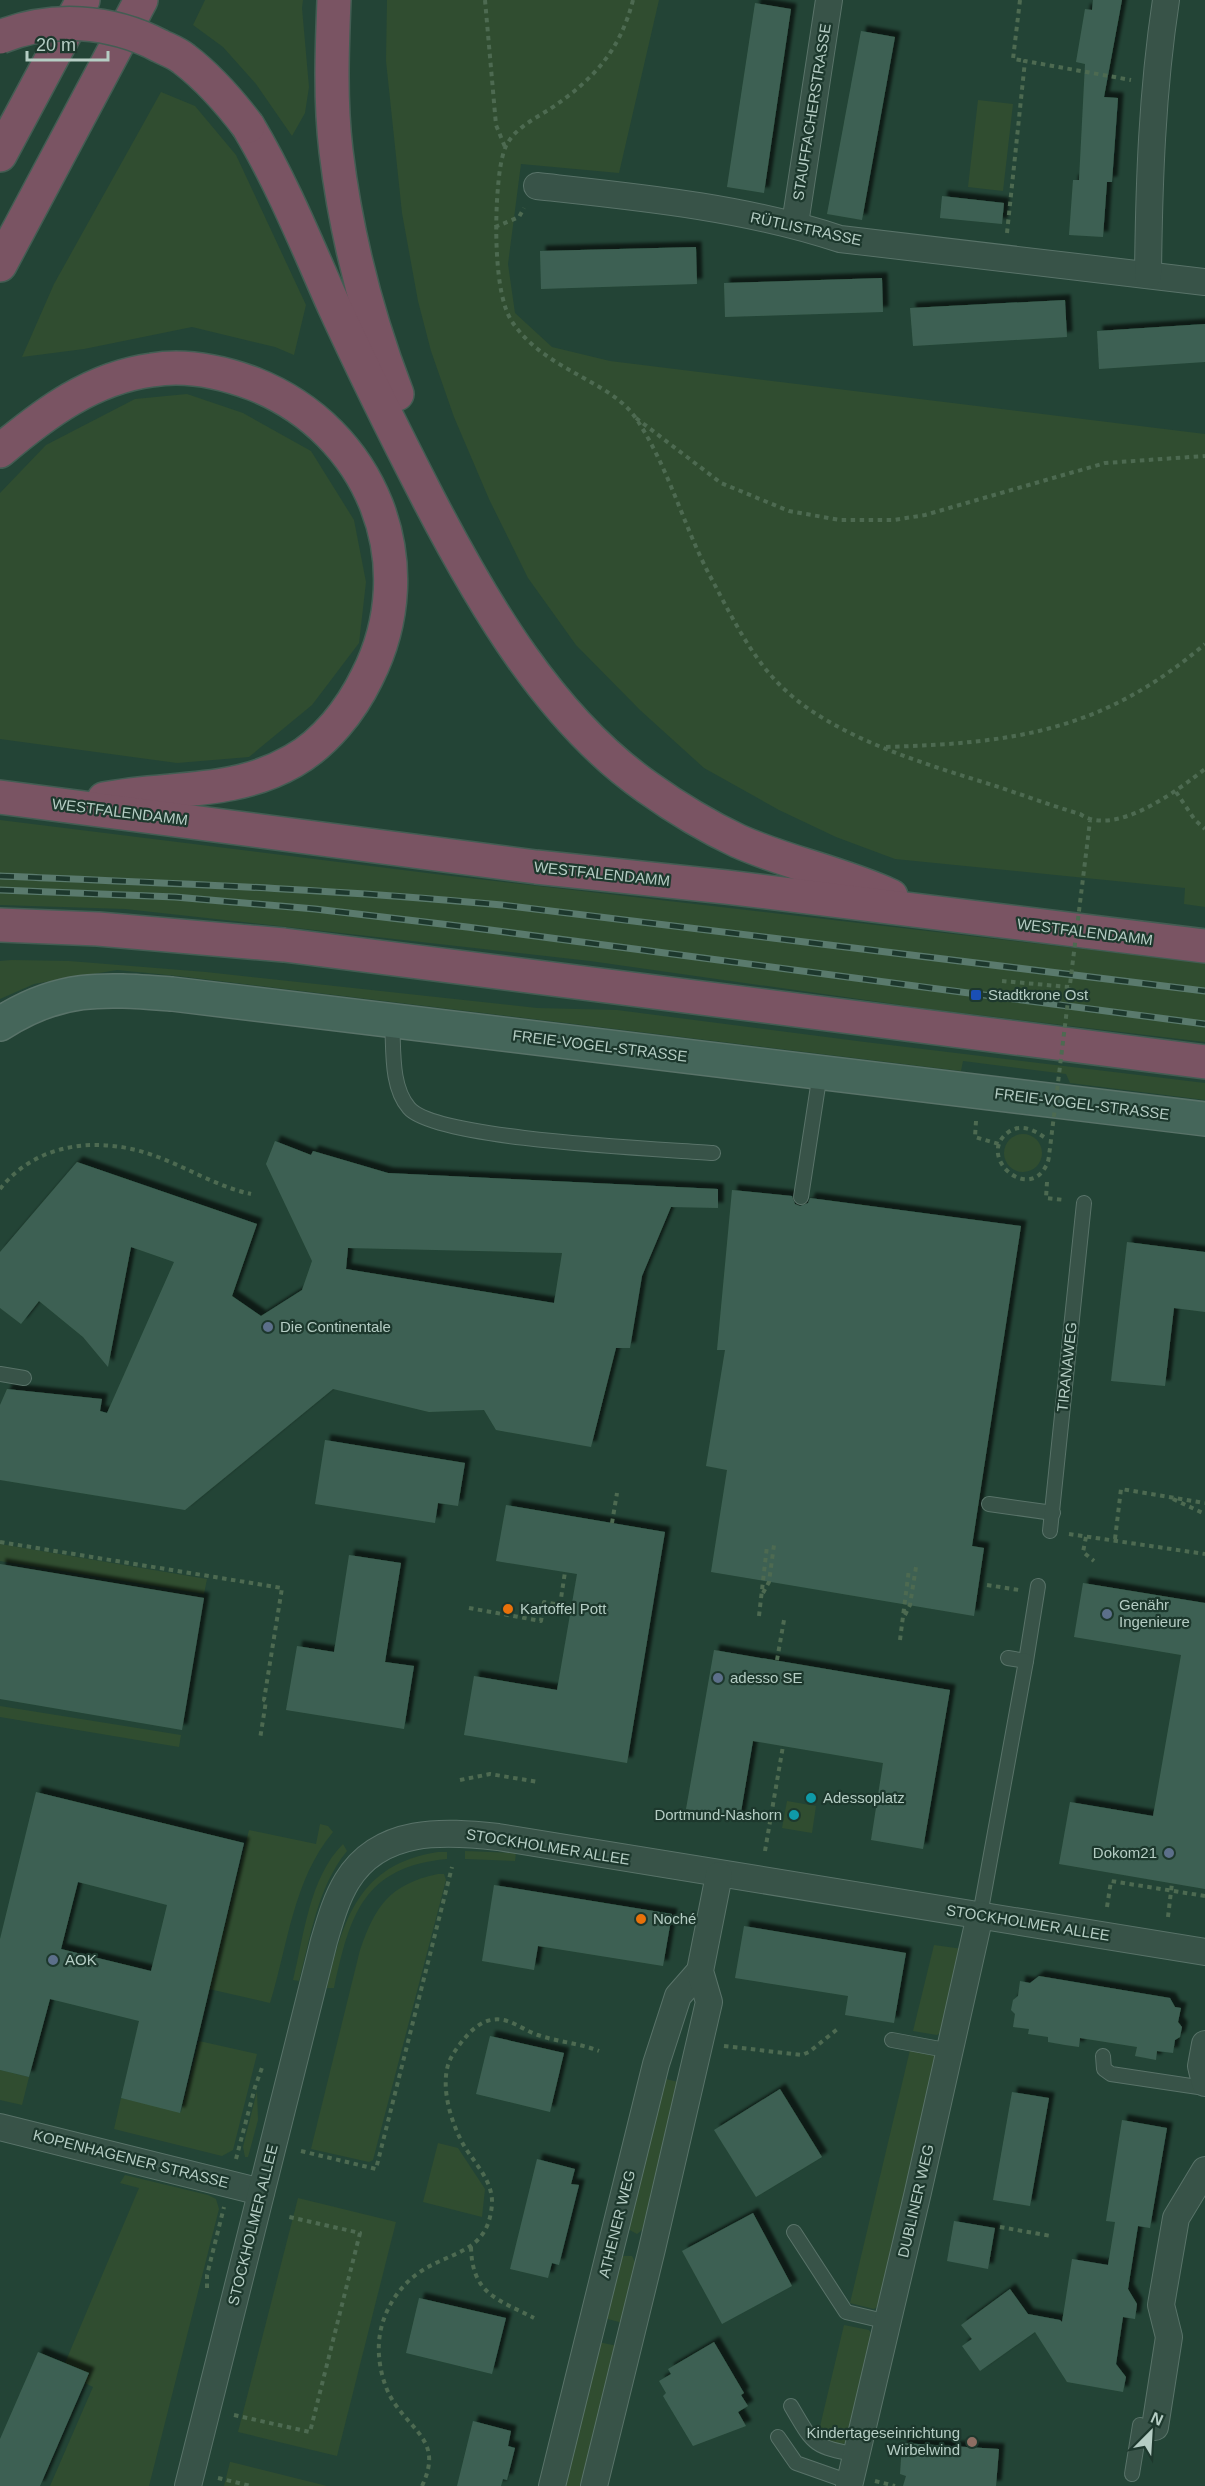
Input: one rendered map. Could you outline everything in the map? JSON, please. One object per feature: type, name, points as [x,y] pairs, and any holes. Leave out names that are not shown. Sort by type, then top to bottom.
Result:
[{"type":"highway","points":[[0,155],[83,0]]},
{"type":"highway","points":[[0,265],[141,0]]},
{"type":"highway","points":[[334,0],[332,63],[336,149],[346,218],[362,287],[381,351],[404,412],[430,502]]},
{"type":"highway","points":[[0,37],[45,24],[99,24],[141,35],[183,57],[227,98],[263,151],[388,422],[464,567],[524,660],[585,736],[645,786],[708,826],[739,842],[865,884],[925,912]]},
{"type":"highway","points":[[0,451],[36,421],[74,396],[114,378],[153,369],[192,368],[231,375],[270,391],[312,417],[338,442],[359,469],[379,507],[387,539],[392,573],[389,614],[377,658],[357,698],[324,738],[293,761],[258,776],[223,787],[126,795],[70,806]]},
{"type":"highway","name":"WESTFALENDAMM","points":[[0,797],[536,867],[738,888],[1205,946]]},
{"type":"highway","points":[[0,925],[98,929],[284,945],[1205,1062]]},
{"type":"highway","points":[[0,946],[50,941],[98,929]]},
{"type":"street","name":"STAUFFACHERSTRASSE","points":[[795,224],[829,0]]},
{"type":"street","points":[[1148,275],[1149,178],[1155,84],[1166,0]]},
{"type":"street","name":"RÜTLISTRASSE","points":[[537,186],[634,196],[795,224],[840,239],[1205,282]]},
{"type":"street","name":"FREIE-VOGEL-STRASSE","points":[[0,1024],[25,1010],[53,999],[83,992],[112,989],[392,1020],[1205,1119]]},
{"type":"street","name":"STOCKHOLMER ALLEE","points":[[188,2486],[331,1920],[346,1882],[359,1865],[377,1851],[409,1836],[462,1833],[1205,1952]]},
{"type":"street","points":[[594,2486],[709,2002],[700,1971],[719,1875]]},
{"type":"street","name":"DUBLINER WEG","points":[[849,2484],[951,2051],[980,1915]]},
{"type":"street","name":"ATHENER WEG","points":[[552,2486],[656,2064],[678,1996],[700,1971]]},
{"type":"street","points":[[1205,2044],[1201,2066],[1205,2083]]},
{"type":"street","name":"KOPENHAGENER STRASSE","points":[[0,2127],[261,2192]]},
{"type":"street","points":[[1148,2426],[1169,2337],[1161,2305],[1176,2218],[1205,2170]]},
{"type":"lane","points":[[392,1020],[397,1082],[410,1109],[435,1123],[489,1134],[713,1153]]},
{"type":"lane","points":[[801,1197],[820,1073]]},
{"type":"lane","name":"TIRANAWEG","points":[[1050,1531],[1084,1203]]},
{"type":"lane","points":[[0,1374],[24,1378]]},
{"type":"lane","points":[[989,1504],[1053,1513]]},
{"type":"lane","points":[[980,1915],[1037,1589]]},
{"type":"lane","points":[[1008,1658],[1026,1661]]},
{"type":"lane","points":[[892,2040],[951,2051]]},
{"type":"lane","points":[[1103,2056],[1104,2069],[1111,2074],[1205,2088]]},
{"type":"lane","points":[[794,2232],[846,2312],[888,2322]]},
{"type":"lane","points":[[791,2406],[811,2440],[827,2449],[857,2455]]},
{"type":"lane","points":[[1132,2474],[1148,2426]]},
{"type":"lane","points":[[778,2437],[796,2463],[849,2484]]},
{"type":"path","points":[[486,0],[496,125],[505,147]]},
{"type":"path","points":[[633,0],[618,41],[603,64],[563,100],[515,133],[505,147],[498,185],[495,226],[502,293],[510,319],[544,356],[611,395],[721,483],[789,511],[840,520],[894,520],[926,515],[1105,463],[1205,456]]},
{"type":"path","points":[[1020,0],[1013,58],[1155,84]]},
{"type":"path","points":[[1004,258],[1025,61]]},
{"type":"path","points":[[495,226],[519,217],[537,186]]},
{"type":"path","points":[[634,415],[657,458],[708,573],[735,622],[768,672],[785,690],[812,710],[883,747],[942,770],[1080,814],[1090,821],[1112,819],[1138,812],[1176,792],[1205,769]]},
{"type":"path","points":[[883,747],[990,741],[1067,725],[1149,687],[1205,644]]},
{"type":"path","points":[[1176,792],[1195,820],[1205,830]]},
{"type":"path","points":[[1044,1137],[1026,1128],[1016,1128],[1003,1137],[999,1144],[1000,1162],[1006,1171],[1016,1178],[1027,1179],[1046,1167],[1090,821]]},
{"type":"path","points":[[1002,981],[1069,987]]},
{"type":"path","points":[[976,1119],[975,1137],[999,1144]]},
{"type":"path","points":[[0,1188],[27,1163],[48,1152],[73,1145],[99,1144],[130,1147],[235,1191],[251,1194]]},
{"type":"path","points":[[1047,1182],[1046,1198],[1084,1203]]},
{"type":"path","points":[[1115,1539],[1121,1489],[1205,1503]]},
{"type":"path","points":[[612,1523],[616,1494]]},
{"type":"path","points":[[1167,1497],[1205,1514]]},
{"type":"path","points":[[1050,1531],[1205,1554]]},
{"type":"path","points":[[1086,1536],[1083,1552],[1094,1561]]},
{"type":"path","points":[[0,1542],[282,1588],[260,1739]]},
{"type":"path","points":[[763,1594],[769,1582],[774,1545]]},
{"type":"path","points":[[759,1616],[767,1546]]},
{"type":"path","points":[[904,1618],[910,1605],[916,1567]]},
{"type":"path","points":[[900,1640],[909,1569]]},
{"type":"path","points":[[469,1608],[541,1621],[544,1602],[560,1605],[565,1572]]},
{"type":"path","points":[[987,1585],[1037,1589]]},
{"type":"path","points":[[777,1660],[784,1620]]},
{"type":"path","points":[[765,1851],[783,1746]]},
{"type":"path","points":[[460,1780],[490,1774],[538,1782]]},
{"type":"path","points":[[301,2151],[376,2169],[452,1867]]},
{"type":"path","points":[[1107,1907],[1112,1881],[1205,1896]]},
{"type":"path","points":[[1168,1917],[1172,1883]]},
{"type":"path","points":[[422,2486],[427,2476],[431,2454],[421,2433],[395,2404],[386,2388],[380,2359],[380,2335],[385,2314],[396,2294],[418,2273],[471,2247],[481,2238],[486,2228],[492,2202],[489,2185],[462,2143],[449,2110],[448,2065],[457,2047],[472,2030],[491,2020],[511,2022],[538,2035],[599,2051]]},
{"type":"path","points":[[700,2041],[734,2049],[802,2055],[840,2027]]},
{"type":"path","points":[[234,2415],[310,2432],[313,2421],[360,2233],[285,2216]]},
{"type":"path","points":[[1000,2227],[1051,2236]]},
{"type":"path","points":[[471,2247],[472,2268],[482,2287],[496,2298],[534,2318]]},
{"type":"path","points":[[218,2478],[251,2486]]},
{"type":"green space","points":[[205,0],[303,0],[309,87],[305,113],[292,136],[256,84],[223,47],[193,25]]},
{"type":"green space","points":[[387,0],[659,0],[619,173],[521,164],[508,264],[515,313],[552,347],[610,361],[1205,434],[1205,907],[1184,904],[1185,888],[895,859],[836,837],[779,810],[704,768],[640,710],[576,645],[528,578],[489,499],[454,417],[431,351],[418,301],[402,213],[386,61]]},
{"type":"green space","points":[[161,92],[195,106],[236,155],[306,305],[294,355],[275,347],[192,327],[84,349],[22,357],[54,284]]},
{"type":"green space","points":[[978,100],[1013,104],[1003,191],[968,187]]},
{"type":"green space","points":[[187,394],[243,413],[311,451],[354,520],[366,582],[359,643],[312,705],[249,757],[177,763],[0,739],[0,493],[46,445],[135,399]]},
{"type":"green space","points":[[0,820],[443,875],[1205,963],[1205,1042],[929,1009],[590,961],[125,909],[0,905]]},
{"type":"green space","points":[[0,961],[69,961],[206,972],[537,1008],[617,1010],[1205,1083],[1205,1100],[1070,1083],[1066,1074],[963,1061],[961,1071],[117,970],[34,984],[0,999]]},
{"type":"green space","points":[[1023,1134],[1036,1140],[1042,1153],[1036,1166],[1023,1172],[1010,1166],[1004,1153],[1010,1140]]},
{"type":"green space","points":[[0,1544],[207,1579],[204,1594],[0,1561]]},
{"type":"green space","points":[[0,1706],[181,1735],[179,1747],[0,1717]]},
{"type":"green space","points":[[787,1801],[816,1806],[812,1833],[782,1828]]},
{"type":"green space","points":[[320,1824],[328,1826],[333,1832],[309,1871],[300,1892],[270,2003],[209,1989],[249,1830],[316,1844]]},
{"type":"green space","points":[[343,1844],[347,1851],[329,1881],[316,1913],[299,1981],[293,1980],[315,1890],[322,1873]]},
{"type":"green space","points":[[465,1851],[516,1853],[515,1861],[465,1859]]},
{"type":"green space","points":[[447,1852],[447,1859],[419,1864],[396,1872],[379,1884],[365,1899],[347,1938],[334,1988],[327,1988],[348,1918],[372,1882],[411,1858]]},
{"type":"green space","points":[[444,1874],[446,1880],[373,2160],[369,2162],[311,2149],[360,1950],[372,1921],[387,1899],[396,1891],[421,1878]]},
{"type":"green space","points":[[934,1945],[963,1949],[944,2031],[937,2035],[913,2031]]},
{"type":"green space","points":[[199,2041],[257,2054],[233,2150],[222,2156],[114,2129],[121,2098],[181,2112]]},
{"type":"green space","points":[[910,2050],[933,2055],[938,2062],[881,2304],[874,2309],[850,2303]]},
{"type":"green space","points":[[0,2070],[29,2077],[22,2105],[0,2100]]},
{"type":"green space","points":[[662,2078],[682,2083],[646,2227],[637,2234],[626,2228]]},
{"type":"green space","points":[[257,2091],[258,2120],[248,2157],[245,2157],[243,2147]]},
{"type":"green space","points":[[438,2143],[458,2148],[485,2189],[482,2217],[423,2202]]},
{"type":"green space","points":[[125,2175],[208,2195],[216,2199],[219,2209],[149,2486],[50,2486],[93,2387],[85,2383],[89,2373],[65,2363],[139,2188],[120,2183]]},
{"type":"green space","points":[[298,2198],[396,2222],[337,2456],[238,2432]]},
{"type":"green space","points":[[623,2256],[632,2256],[637,2266],[623,2323],[604,2318],[618,2261]]},
{"type":"green space","points":[[844,2325],[869,2330],[874,2337],[849,2440],[842,2445],[823,2440],[818,2435]]},
{"type":"green space","points":[[598,2342],[618,2346],[583,2486],[564,2486]]},
{"type":"green space","points":[[231,2462],[327,2486],[224,2486]]},
{"type":"building","points":[[1093,0],[1122,0],[1104,97],[1118,98],[1112,182],[1107,182],[1103,237],[1069,235],[1073,180],[1079,180],[1085,64],[1076,62],[1085,9],[1092,10]]},
{"type":"building","points":[[755,3],[791,9],[764,193],[727,187]]},
{"type":"building","points":[[861,31],[895,37],[862,220],[827,214]]},
{"type":"building","points":[[942,196],[1004,203],[1002,224],[940,218]]},
{"type":"building","points":[[696,247],[697,284],[541,289],[540,251]]},
{"type":"building","points":[[882,278],[883,312],[725,317],[724,283]]},
{"type":"building","points":[[1065,300],[1067,337],[913,346],[910,308]]},
{"type":"building","points":[[1205,324],[1205,362],[1099,369],[1097,331]]},
{"type":"building","name":"Die Continentale","points":[[275,1141],[311,1155],[313,1151],[388,1173],[718,1189],[718,1208],[671,1207],[642,1276],[630,1348],[616,1348],[591,1447],[496,1430],[484,1410],[429,1412],[333,1389],[185,1510],[0,1480],[0,1405],[7,1389],[102,1399],[100,1411],[107,1413],[174,1262],[131,1247],[108,1367],[83,1337],[39,1301],[21,1324],[0,1308],[0,1252],[77,1162],[257,1224],[232,1296],[261,1316],[302,1290],[312,1261],[266,1164]],"holes":[[[348,1248],[562,1253],[554,1303],[346,1269]]]},
{"type":"building","points":[[732,1190],[792,1196],[795,1204],[800,1206],[808,1203],[810,1198],[1021,1226],[972,1546],[984,1548],[974,1616],[711,1572],[727,1470],[706,1466],[725,1350],[717,1350]]},
{"type":"building","points":[[1127,1242],[1205,1252],[1205,1312],[1174,1308],[1165,1386],[1111,1381]]},
{"type":"building","points":[[325,1440],[465,1463],[458,1506],[438,1503],[435,1523],[315,1504]]},
{"type":"building","points":[[506,1505],[665,1532],[627,1763],[464,1735],[474,1676],[557,1690],[577,1574],[496,1561]]},
{"type":"building","points":[[349,1555],[401,1563],[385,1662],[414,1666],[404,1729],[286,1710],[297,1646],[334,1652]]},
{"type":"building","points":[[0,1564],[204,1598],[182,1730],[0,1699]]},
{"type":"building","points":[[1083,1583],[1205,1603],[1205,1889],[1059,1864],[1070,1802],[1153,1816],[1181,1655],[1074,1637]]},
{"type":"building","points":[[714,1650],[950,1690],[923,1849],[871,1840],[883,1763],[753,1741],[740,1818],[686,1809]]},
{"type":"building","name":"AOK","points":[[36,1792],[244,1843],[180,2113],[121,2098],[139,2021],[50,1999],[29,2077],[0,2070],[0,1939]],"holes":[[[78,1882],[167,1905],[151,1971],[61,1949]]]},
{"type":"building","points":[[494,1885],[672,1914],[663,1966],[538,1946],[534,1970],[482,1961]]},
{"type":"building","points":[[744,1926],[906,1953],[894,2023],[845,2015],[848,1996],[735,1978]]},
{"type":"building","points":[[1039,1976],[1170,1998],[1175,2007],[1181,2008],[1178,2022],[1182,2027],[1180,2037],[1175,2040],[1173,2053],[1157,2051],[1156,2060],[1135,2056],[1137,2047],[1080,2038],[1079,2047],[1065,2045],[1048,2042],[1048,2037],[1028,2034],[1029,2029],[1013,2027],[1015,2014],[1011,2010],[1013,2000],[1018,1996],[1020,1981],[1030,1983]]},
{"type":"building","points":[[490,2036],[564,2053],[550,2112],[476,2094]]},
{"type":"building","points":[[780,2089],[822,2157],[756,2197],[714,2130]]},
{"type":"building","points":[[1012,2092],[1049,2098],[1030,2206],[993,2200]]},
{"type":"building","points":[[1122,2120],[1167,2128],[1150,2228],[1138,2226],[1128,2289],[1137,2304],[1135,2319],[1123,2317],[1116,2364],[1126,2377],[1123,2392],[1067,2382],[1035,2332],[980,2371],[962,2346],[972,2339],[961,2325],[1010,2289],[1028,2314],[1062,2322],[1072,2259],[1108,2265],[1115,2222],[1106,2221]]},
{"type":"building","points":[[537,2159],[575,2169],[571,2184],[579,2185],[559,2265],[552,2263],[548,2278],[510,2269]]},
{"type":"building","points":[[753,2213],[792,2286],[722,2324],[682,2251]]},
{"type":"building","points":[[954,2221],[995,2228],[988,2269],[947,2261]]},
{"type":"building","points":[[419,2298],[506,2318],[492,2374],[406,2353]]},
{"type":"building","points":[[714,2342],[744,2393],[741,2395],[748,2406],[738,2412],[746,2426],[693,2446],[663,2396],[666,2393],[659,2381],[671,2374],[668,2369]]},
{"type":"building","points":[[38,2352],[89,2373],[40,2486],[0,2486],[0,2439]]},
{"type":"building","points":[[473,2421],[511,2431],[508,2446],[515,2448],[507,2480],[503,2479],[501,2486],[457,2486]]},
{"type":"building","points":[[902,2443],[999,2449],[996,2486],[903,2486],[906,2476],[900,2474]]},
{"type":"railway","points":[[0,876],[314,891],[502,905],[1205,991]]},
{"type":"railway","points":[[0,890],[175,897],[315,909],[1205,1024]]},
{"type":"place","name":"Stadtkrone Ost","points":[[976,995]]},
{"type":"place","name":"Die Continentale","points":[[268,1327]]},
{"type":"place","name":"Kartoffel Pott","points":[[508,1609]]},
{"type":"place","name":"Genähr Ingenieure","points":[[1107,1614]]},
{"type":"place","name":"adesso SE","points":[[718,1678]]},
{"type":"place","name":"Adessoplatz","points":[[811,1798]]},
{"type":"place","name":"Dortmund-Nashorn","points":[[794,1815]]},
{"type":"place","name":"Dokom21","points":[[1169,1853]]},
{"type":"place","name":"Noché","points":[[641,1919]]},
{"type":"place","name":"AOK","points":[[53,1960]]},
{"type":"place","name":"Kindertageseinrichtung Wirbelwind","points":[[972,2442]]}]
